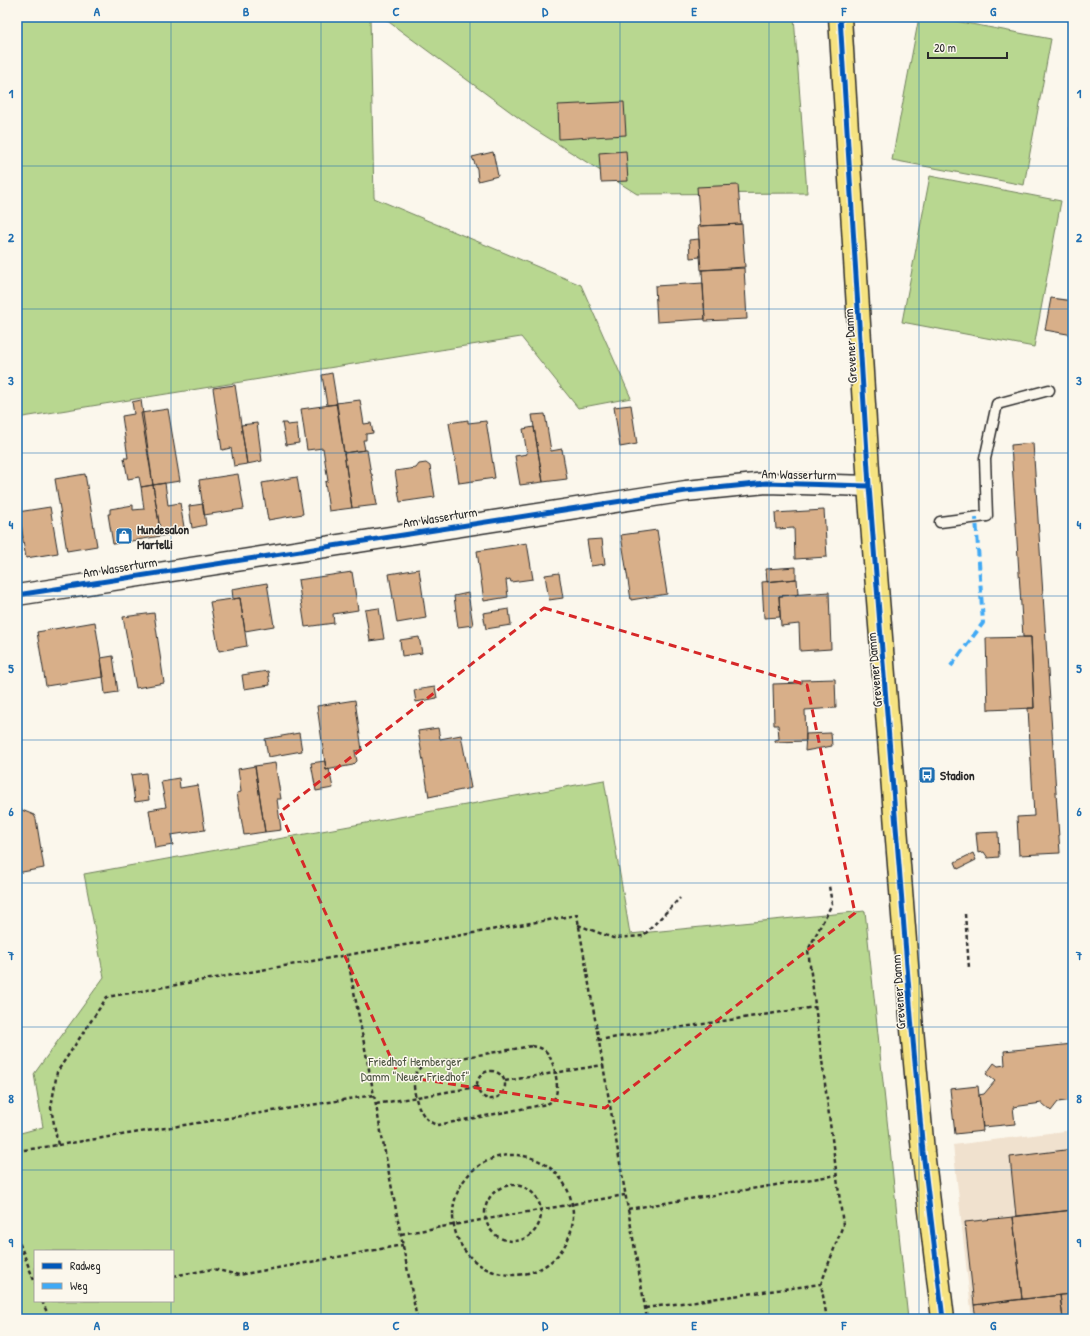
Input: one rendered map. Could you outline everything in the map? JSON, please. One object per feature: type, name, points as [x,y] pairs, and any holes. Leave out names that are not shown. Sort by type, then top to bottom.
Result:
[{"type":"main road","name":"Grevener Damm","points":[[840,17],[869,486],[923,1152],[943,1319]]},
{"type":"street","name":"Am Wasserturm","points":[[17,595],[686,491],[766,483],[869,486]]},
{"type":"lane","points":[[940,522],[987,516],[985,460],[997,404],[1049,390]]},
{"type":"path","points":[[827,1319],[821,1284],[843,1225],[808,950],[832,904],[830,886]]},
{"type":"path","points":[[578,925],[613,938],[643,936],[680,898]]},
{"type":"path","points":[[58,1144],[52,1108],[57,1072],[107,997],[577,914],[647,1319]]},
{"type":"path","points":[[966,914],[969,968]]},
{"type":"path","points":[[347,955],[417,1319]]},
{"type":"path","points":[[598,1040],[815,1007]]},
{"type":"path","points":[[532,1046],[542,1048],[549,1054],[556,1073],[557,1090],[554,1099],[547,1104],[438,1125],[430,1123],[423,1116],[416,1097],[414,1080],[417,1070],[424,1064],[532,1046]]},
{"type":"path","points":[[505,1081],[603,1065]]},
{"type":"path","points":[[488,1071],[498,1073],[505,1081],[503,1093],[494,1099],[482,1097],[476,1087],[479,1077],[488,1071]]},
{"type":"path","points":[[376,1104],[476,1087]]},
{"type":"path","points":[[17,1151],[374,1095]]},
{"type":"path","points":[[524,1156],[547,1165],[564,1182],[573,1204],[573,1228],[564,1250],[546,1266],[524,1275],[500,1274],[478,1265],[462,1247],[454,1225],[454,1202],[463,1181],[480,1165],[500,1157],[524,1156]]},
{"type":"path","points":[[628,1209],[837,1174]]},
{"type":"path","points":[[509,1184],[520,1185],[530,1190],[538,1198],[542,1209],[541,1221],[534,1232],[524,1239],[512,1241],[500,1238],[490,1230],[486,1219],[485,1210],[490,1197],[500,1187],[509,1184]]},
{"type":"path","points":[[401,1234],[625,1195]]},
{"type":"path","points":[[17,1237],[34,1280]]},
{"type":"path","points":[[174,1276],[213,1269],[239,1275],[403,1245]]},
{"type":"path","points":[[645,1308],[821,1284]]},
{"type":"path","points":[[42,1302],[50,1319]]},
{"type":"highlighted area","points":[[544,608],[807,685],[855,913],[605,1108],[399,1076],[280,812]]},
{"type":"shaded area","points":[[1073,1130],[1073,1319],[972,1319],[953,1145]]},
{"type":"green space","points":[[17,17],[370,17],[374,198],[581,285],[631,398],[578,408],[521,337],[17,418]]},
{"type":"green space","points":[[382,17],[794,17],[807,193],[637,194],[531,127]]},
{"type":"green space","points":[[919,17],[934,17],[1051,39],[1024,185],[892,160]]},
{"type":"green space","points":[[930,176],[1061,201],[1034,347],[902,322]]},
{"type":"green space","name":"Friedhof Hemberger Damm \"Neuer Friedhof\"","points":[[604,780],[630,934],[865,911],[908,1319],[17,1319],[17,1134],[43,1127],[34,1074],[104,977],[84,874]]},
{"type":"building","points":[[624,102],[626,135],[559,139],[558,105]]},
{"type":"building","points":[[1073,115],[1073,140],[1070,140],[1070,122]]},
{"type":"building","points":[[626,151],[628,181],[601,182],[599,153]]},
{"type":"building","points":[[493,152],[498,176],[478,181],[477,169],[472,157]]},
{"type":"building","points":[[738,185],[741,224],[700,226],[697,187]]},
{"type":"building","points":[[742,224],[745,267],[701,270],[698,226]]},
{"type":"building","points":[[699,239],[700,257],[690,258],[689,240]]},
{"type":"building","points":[[744,268],[747,319],[705,321],[702,270]]},
{"type":"building","points":[[703,283],[705,319],[657,322],[655,286]]},
{"type":"building","points":[[1051,298],[1073,301],[1073,335],[1045,330]]},
{"type":"building","points":[[332,373],[337,404],[327,405],[322,375]]},
{"type":"building","points":[[235,385],[247,464],[234,466],[231,448],[222,450],[213,388]]},
{"type":"building","points":[[141,400],[153,485],[141,487],[139,477],[128,479],[124,458],[128,458],[122,416],[134,414],[132,402]]},
{"type":"building","points":[[360,400],[364,424],[371,423],[373,433],[366,434],[366,440],[363,440],[365,450],[344,453],[336,403]]},
{"type":"building","points":[[337,404],[352,508],[329,511],[325,482],[328,481],[323,448],[307,450],[301,409]]},
{"type":"building","points":[[631,405],[637,444],[620,447],[614,407]]},
{"type":"building","points":[[168,409],[180,481],[153,485],[141,413]]},
{"type":"building","points":[[545,414],[551,451],[562,449],[567,479],[543,482],[532,415]]},
{"type":"building","points":[[468,420],[468,423],[486,421],[495,478],[459,483],[449,423]]},
{"type":"building","points":[[257,423],[262,461],[247,464],[241,425]]},
{"type":"building","points":[[282,423],[286,423],[287,425],[297,424],[299,443],[286,445]]},
{"type":"building","points":[[534,427],[543,482],[520,485],[515,456],[527,454],[523,429]]},
{"type":"building","points":[[1033,443],[1060,853],[1019,855],[1017,817],[1034,816],[1028,708],[1034,708],[1031,637],[1023,637],[1011,445]]},
{"type":"building","points":[[367,450],[377,505],[352,508],[344,453]]},
{"type":"building","points":[[426,463],[430,466],[435,497],[400,502],[395,471],[416,468],[419,464]]},
{"type":"building","points":[[85,474],[97,546],[67,551],[55,479]]},
{"type":"building","points":[[238,474],[244,509],[204,515],[199,480]]},
{"type":"building","points":[[297,477],[303,514],[268,520],[262,483]]},
{"type":"building","points":[[165,483],[168,505],[180,503],[185,533],[161,536],[153,485]]},
{"type":"building","points":[[153,485],[161,536],[113,544],[108,514],[110,514],[110,509],[133,505],[133,510],[144,509],[141,487]]},
{"type":"building","points":[[203,504],[206,525],[192,528],[189,506]]},
{"type":"building","points":[[19,506],[23,538],[17,539],[17,507]]},
{"type":"building","points":[[50,507],[58,553],[26,558],[18,512]]},
{"type":"building","points":[[824,510],[827,557],[795,559],[794,528],[776,529],[775,513]]},
{"type":"building","points":[[657,530],[667,594],[631,600],[621,535]]},
{"type":"building","points":[[602,539],[605,564],[591,566],[587,540]]},
{"type":"building","points":[[527,543],[533,579],[511,582],[510,579],[506,580],[508,597],[484,601],[477,551]]},
{"type":"building","points":[[796,567],[796,579],[767,582],[766,569]]},
{"type":"building","points":[[419,569],[426,618],[397,623],[389,574]]},
{"type":"building","points":[[352,572],[358,610],[333,614],[334,623],[305,627],[298,580]]},
{"type":"building","points":[[559,573],[563,598],[549,600],[545,575]]},
{"type":"building","points":[[797,579],[798,594],[779,596],[780,617],[764,618],[762,582]]},
{"type":"building","points":[[267,583],[274,626],[245,631],[240,598],[233,599],[232,589]]},
{"type":"building","points":[[829,592],[831,649],[800,651],[799,624],[781,626],[779,596]]},
{"type":"building","points":[[468,593],[473,625],[458,627],[454,596]]},
{"type":"building","points":[[240,598],[247,646],[219,651],[210,602]]},
{"type":"building","points":[[379,608],[384,639],[370,641],[365,610]]},
{"type":"building","points":[[509,609],[511,625],[486,629],[483,613]]},
{"type":"building","points":[[154,613],[164,683],[136,688],[123,617]]},
{"type":"building","points":[[95,622],[104,677],[46,686],[37,632]]},
{"type":"building","points":[[419,637],[422,653],[402,656],[400,640]]},
{"type":"building","points":[[1031,637],[1034,708],[988,710],[986,638]]},
{"type":"building","points":[[113,656],[118,692],[105,694],[101,658]]},
{"type":"building","points":[[268,671],[270,685],[244,689],[242,675]]},
{"type":"building","points":[[835,679],[836,708],[805,710],[806,741],[775,742],[775,740],[779,739],[778,725],[774,725],[773,684],[802,683],[802,680]]},
{"type":"building","points":[[435,687],[437,698],[416,702],[414,690]]},
{"type":"building","points":[[355,700],[362,750],[355,751],[357,761],[353,765],[326,770],[317,706]]},
{"type":"building","points":[[438,728],[440,739],[461,735],[471,788],[429,797],[418,731]]},
{"type":"building","points":[[299,733],[302,751],[268,757],[265,739]]},
{"type":"building","points":[[831,733],[832,746],[805,751],[806,734]]},
{"type":"building","points":[[325,761],[326,770],[329,769],[333,788],[316,791],[311,763]]},
{"type":"building","points":[[275,763],[281,799],[277,799],[281,830],[265,832],[255,766]]},
{"type":"building","points":[[255,766],[265,832],[244,835],[237,793],[241,792],[238,769]]},
{"type":"building","points":[[146,773],[149,800],[135,802],[131,775]]},
{"type":"building","points":[[179,778],[180,788],[198,785],[205,830],[171,835],[173,845],[155,848],[149,810],[166,807],[161,781]]},
{"type":"building","points":[[17,808],[34,815],[36,819],[44,868],[17,873]]},
{"type":"building","points":[[998,832],[999,857],[988,858],[984,852],[978,853],[976,833]]},
{"type":"building","points":[[973,853],[976,860],[958,869],[955,862]]},
{"type":"building","points":[[1073,1044],[1073,1100],[1058,1102],[1051,1111],[1042,1103],[1013,1107],[1015,1124],[983,1127],[979,1095],[984,1094],[995,1081],[986,1074],[994,1063],[998,1066],[1005,1065],[1004,1051]]},
{"type":"building","points":[[978,1086],[983,1131],[955,1134],[950,1089]]},
{"type":"building","points":[[1073,1149],[1073,1210],[1016,1216],[1010,1157]]},
{"type":"building","points":[[1073,1210],[1073,1294],[1022,1299],[1013,1217]]},
{"type":"building","points":[[1013,1217],[1022,1299],[974,1305],[965,1222]]},
{"type":"building","points":[[1073,1294],[1073,1319],[1063,1319],[1060,1295]]},
{"type":"building","points":[[1060,1295],[1063,1319],[976,1319],[974,1305]]},
{"type":"marked path","points":[[951,666],[983,623],[976,518]]},
{"type":"cycle path","points":[[840,17],[869,486],[912,1029],[923,1152],[943,1319]]},
{"type":"cycle path","points":[[17,595],[686,491],[766,483],[869,486]]},
{"type":"place","name":"Hundesalon Martelli","points":[[124,536]]},
{"type":"place","name":"Stadion","points":[[927,775]]}]
